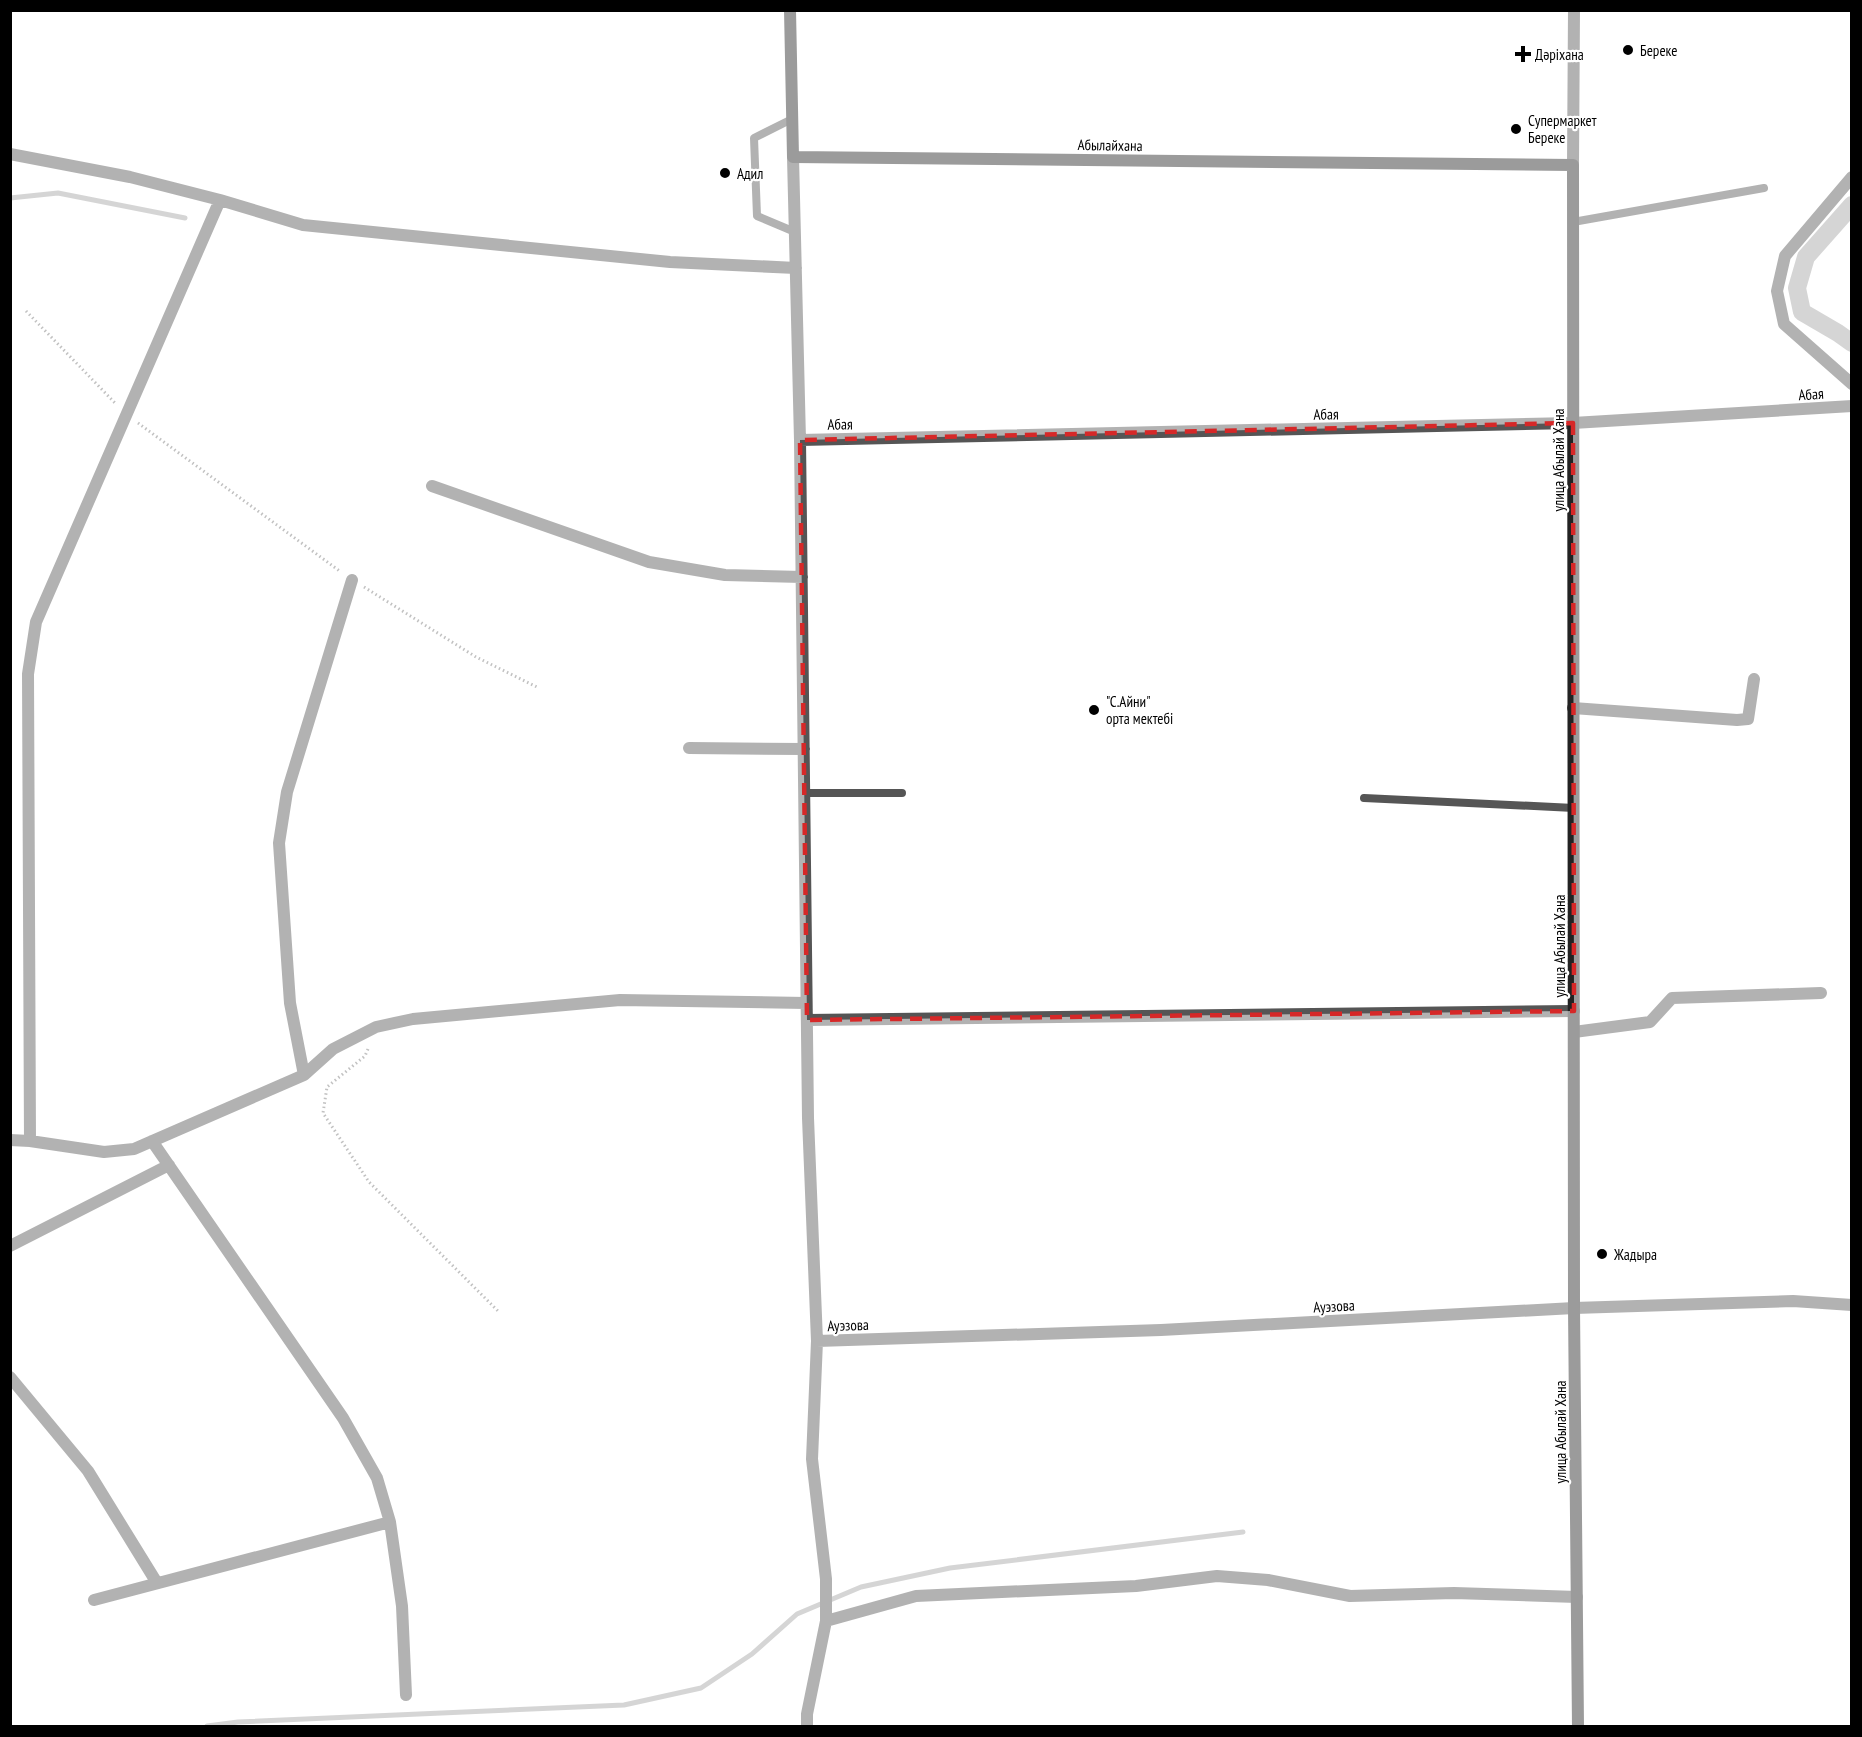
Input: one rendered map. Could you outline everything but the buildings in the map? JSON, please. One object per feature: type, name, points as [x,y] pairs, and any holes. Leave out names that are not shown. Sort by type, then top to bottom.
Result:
[{"type":"main road","points":[[790,10],[793,157]]},
{"type":"main road","name":"Абылайхана","points":[[793,157],[1573,165]]},
{"type":"main road","name":"улица Абылай Хана","points":[[1573,165],[1574,1308],[1578,1726]]},
{"type":"street","points":[[1573,165],[1574,10]]},
{"type":"street","points":[[10,154],[130,177],[220,200],[303,225],[670,262],[796,268]]},
{"type":"street","points":[[793,157],[800,440],[808,1118],[818,1341],[812,1459],[826,1579],[826,1621],[807,1714],[807,1726]]},
{"type":"street","points":[[1851,177],[1785,256],[1777,291],[1784,324],[1851,384]]},
{"type":"street","points":[[30,1141],[28,674],[36,622],[220,200]]},
{"type":"street","name":"Абая","points":[[800,440],[1573,423],[1851,406]]},
{"type":"street","points":[[432,486],[649,562],[725,575],[802,577]]},
{"type":"street","points":[[304,1075],[290,1003],[279,843],[287,792],[352,580]]},
{"type":"street","points":[[1573,708],[1748,719],[1754,679]]},
{"type":"street","points":[[689,748],[804,749]]},
{"type":"street","points":[[1574,1032],[1650,1022],[1672,998],[1821,993]]},
{"type":"street","points":[[10,1140],[104,1152],[134,1149],[304,1075],[333,1049],[376,1027],[413,1019],[621,1000],[807,1003]]},
{"type":"street","points":[[807,1020],[1574,1011]]},
{"type":"street","points":[[152,1141],[344,1418],[377,1478],[390,1522],[402,1606],[406,1695]]},
{"type":"street","points":[[10,1246],[169,1165]]},
{"type":"street","name":"Ауэзова","points":[[818,1341],[1161,1330],[1574,1308],[1793,1301],[1851,1305]]},
{"type":"street","points":[[10,1377],[88,1471],[157,1583]]},
{"type":"street","points":[[94,1600],[390,1522]]},
{"type":"street","points":[[826,1621],[916,1596],[1136,1586],[1217,1576],[1268,1580],[1350,1596],[1454,1593],[1577,1597]]},
{"type":"lane","points":[[792,119],[754,138],[757,216],[795,232]]},
{"type":"lane","points":[[1573,222],[1764,188]]},
{"type":"lane","points":[[804,793],[902,793]]},
{"type":"lane","points":[[1364,798],[1574,808]]},
{"type":"path","points":[[26,311],[126,414],[352,580],[476,657],[539,688]]},
{"type":"path","points":[[376,1027],[365,1056],[327,1087],[323,1113],[369,1182],[499,1312]]},
{"type":"highlighted area","points":[[1573,423],[1574,1011],[807,1020],[800,440]]},
{"type":"waterway","points":[[10,198],[58,193],[185,218]]},
{"type":"waterway","points":[[1852,205],[1806,257],[1797,288],[1802,312],[1852,343]]},
{"type":"waterway","points":[[207,1726],[238,1722],[624,1705],[701,1688],[752,1654],[797,1614],[861,1587],[950,1568],[1243,1532]]},
{"type":"place","name":"Береке","points":[[1628,50]]},
{"type":"place","name":"Дәріхана","points":[[1523,54]]},
{"type":"place","name":"Супермаркет Береке","points":[[1516,129]]},
{"type":"place","name":"Адил","points":[[725,173]]},
{"type":"place","name":"\"С.Айни\" орта мектебі","points":[[1094,710]]},
{"type":"place","name":"Жадыра","points":[[1602,1254]]}]
